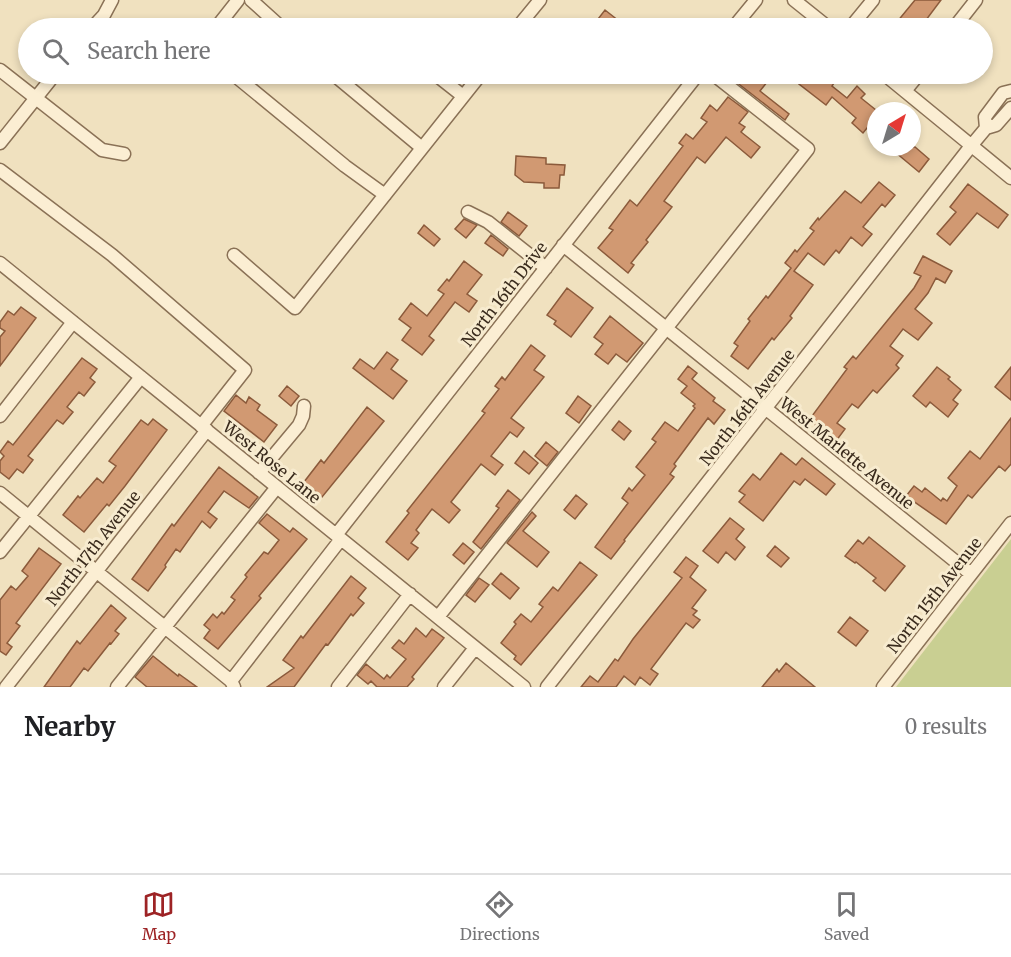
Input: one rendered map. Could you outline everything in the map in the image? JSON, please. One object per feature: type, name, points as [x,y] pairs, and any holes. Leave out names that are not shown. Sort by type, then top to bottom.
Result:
[{"type":"street","points":[[101,18],[112,0]]},
{"type":"street","points":[[224,18],[238,0]]},
{"type":"street","points":[[251,0],[271,18]]},
{"type":"street","points":[[525,18],[540,0]]},
{"type":"street","points":[[741,18],[756,0]]},
{"type":"street","points":[[794,0],[816,18]]},
{"type":"street","points":[[858,18],[873,0]]},
{"type":"street","points":[[962,18],[976,0]]},
{"type":"street","points":[[0,70],[102,150],[124,154]]},
{"type":"street","points":[[0,143],[47,84]]},
{"type":"street","points":[[245,84],[345,166],[385,195]]},
{"type":"street","points":[[345,84],[422,148]]},
{"type":"street","points":[[448,84],[463,96]]},
{"type":"street","points":[[234,255],[296,308],[473,84]]},
{"type":"street","name":"North 16th Drive","points":[[233,684],[339,537],[690,84]]},
{"type":"street","points":[[438,617],[808,149],[726,84]]},
{"type":"street","points":[[896,84],[1011,178]]},
{"type":"street","points":[[905,91],[911,84]]},
{"type":"street","points":[[995,104],[1009,110],[996,125],[986,128],[986,117],[995,104],[1003,93],[1011,91]]},
{"type":"street","name":"North 16th Avenue","points":[[548,687],[986,128]]},
{"type":"street","name":"North 17th Avenue","points":[[0,170],[112,255],[245,370],[96,572],[6,687]]},
{"type":"street","points":[[468,212],[488,222],[546,268]]},
{"type":"street","name":"West Marlette Avenue","points":[[563,246],[971,574]]},
{"type":"street","name":"West Rose Lane","points":[[2,269],[73,322],[524,687]]},
{"type":"street","points":[[0,416],[73,322]]},
{"type":"street","points":[[0,552],[141,377]]},
{"type":"street","points":[[259,472],[299,426],[304,406]]},
{"type":"street","points":[[117,687],[278,488]]},
{"type":"street","points":[[0,493],[233,684]]},
{"type":"street","name":"North 15th Avenue","points":[[883,687],[1011,523]]},
{"type":"street","points":[[338,687],[410,594]]},
{"type":"street","points":[[444,687],[475,648]]},
{"type":"green space","points":[[1011,539],[1011,687],[896,687]]},
{"type":"building","points":[[915,0],[941,0],[928,18],[900,18]]},
{"type":"building","points":[[605,10],[615,18],[599,18]]},
{"type":"building","points":[[739,84],[766,84],[760,91],[789,114],[785,120]]},
{"type":"building","points":[[799,84],[833,84],[832,86],[847,98],[857,86],[865,94],[861,98],[867,103],[867,128],[863,133],[852,123],[856,118],[832,97],[826,105]]},
{"type":"building","points":[[728,97],[748,112],[739,123],[745,127],[741,132],[760,147],[751,158],[726,137],[705,163],[697,157],[664,201],[672,207],[646,240],[648,242],[631,263],[634,265],[628,273],[598,248],[613,230],[609,228],[630,200],[637,206],[683,146],[679,143],[686,134],[693,139],[707,122],[701,118],[710,105],[717,111]]},
{"type":"building","points":[[921,152],[929,159],[919,172],[900,156],[921,156]]},
{"type":"building","points":[[516,156],[546,158],[546,164],[565,165],[564,175],[560,175],[559,188],[544,188],[544,183],[524,182],[515,175]]},
{"type":"building","points":[[879,182],[895,195],[885,207],[882,204],[863,227],[872,234],[862,246],[851,237],[839,253],[836,250],[824,265],[808,253],[794,271],[813,285],[790,316],[792,318],[774,340],[772,338],[748,369],[731,356],[738,346],[734,343],[750,321],[748,319],[791,268],[785,263],[814,231],[810,228],[818,218],[819,220],[845,191],[861,203]]},
{"type":"building","points":[[968,184],[1008,215],[998,228],[977,213],[950,245],[937,234],[956,212],[950,207]]},
{"type":"building","points":[[508,212],[527,226],[519,236],[501,222]]},
{"type":"building","points":[[464,219],[477,225],[466,238],[455,229]]},
{"type":"building","points":[[424,225],[440,239],[434,246],[418,233]]},
{"type":"building","points":[[491,235],[508,249],[503,256],[485,243]]},
{"type":"building","points":[[923,256],[952,271],[945,283],[936,278],[915,309],[932,323],[918,340],[903,329],[890,346],[903,356],[896,365],[899,368],[877,393],[873,390],[858,408],[852,404],[837,423],[845,429],[836,441],[809,420],[847,369],[844,367],[853,356],[856,359],[914,288],[921,276],[914,273]]},
{"type":"building","points":[[464,261],[482,275],[467,294],[477,301],[469,312],[455,302],[429,336],[434,340],[422,355],[402,340],[411,328],[399,319],[411,303],[427,316],[444,294],[438,290],[447,279],[449,281]]},
{"type":"building","points":[[567,288],[593,308],[571,337],[554,324],[556,321],[547,315]]},
{"type":"building","points":[[21,307],[36,318],[0,366],[0,337],[5,331],[0,328],[0,322],[8,311],[14,315]]},
{"type":"building","points":[[610,316],[643,343],[627,362],[616,354],[608,364],[595,354],[603,344],[594,337]]},
{"type":"building","points":[[531,345],[545,356],[534,370],[544,377],[511,418],[524,428],[517,437],[510,432],[491,456],[503,465],[495,475],[481,464],[451,502],[460,510],[449,523],[432,509],[416,530],[419,533],[411,543],[418,548],[408,560],[386,542],[409,513],[407,511],[485,413],[482,411],[499,389],[495,386],[502,377],[505,380]]},
{"type":"building","points":[[387,352],[398,360],[391,369],[407,381],[393,399],[353,368],[360,359],[374,369]]},
{"type":"building","points":[[82,358],[97,369],[90,378],[95,382],[84,396],[79,392],[67,407],[73,412],[63,424],[57,420],[28,456],[33,460],[23,473],[17,469],[9,479],[0,472],[0,461],[4,456],[0,452],[8,441],[13,445]]},
{"type":"building","points":[[688,366],[697,373],[692,379],[715,398],[713,401],[725,410],[714,424],[708,418],[674,464],[676,466],[670,474],[674,477],[611,559],[595,547],[628,503],[622,498],[629,488],[632,491],[645,475],[636,467],[656,442],[652,439],[665,422],[678,431],[695,408],[693,406],[695,404],[681,393],[687,386],[678,379]]},
{"type":"building","points":[[937,367],[961,390],[953,400],[958,404],[948,417],[930,402],[926,407],[913,396]]},
{"type":"building","points":[[1011,367],[1011,400],[995,387]]},
{"type":"building","points":[[287,386],[299,396],[291,406],[279,396]]},
{"type":"building","points":[[236,395],[246,403],[249,397],[260,405],[257,410],[277,425],[264,442],[224,411]]},
{"type":"building","points":[[578,396],[591,406],[579,423],[566,413]]},
{"type":"building","points":[[367,407],[384,421],[322,497],[304,482],[321,460],[324,463]]},
{"type":"building","points":[[1011,418],[1011,464],[1005,471],[999,466],[972,498],[968,495],[946,524],[906,496],[914,486],[922,492],[925,488],[941,501],[943,498],[947,501],[957,486],[948,478],[970,451],[980,459]]},
{"type":"building","points":[[153,419],[167,430],[109,506],[107,504],[84,532],[63,515],[78,496],[80,498],[97,478],[103,483],[116,466],[109,461],[141,420],[148,425]]},
{"type":"building","points":[[619,421],[631,431],[624,440],[612,430]]},
{"type":"building","points":[[546,442],[558,452],[547,466],[535,456]]},
{"type":"building","points":[[524,451],[538,463],[529,474],[515,463]]},
{"type":"building","points":[[781,453],[796,465],[802,458],[835,484],[826,495],[805,479],[800,485],[794,481],[763,521],[739,502],[745,495],[739,491],[753,474],[760,480]]},
{"type":"building","points":[[219,467],[258,497],[249,508],[224,491],[208,512],[217,519],[210,528],[202,521],[180,552],[176,549],[148,591],[132,579],[172,524],[174,526]]},
{"type":"building","points":[[508,490],[520,500],[481,549],[473,542],[499,508],[496,506]]},
{"type":"building","points":[[576,495],[587,504],[575,519],[564,510]]},
{"type":"building","points":[[532,512],[536,516],[523,531],[549,552],[537,567],[507,543]]},
{"type":"building","points":[[267,514],[290,532],[293,528],[307,539],[218,649],[204,638],[210,630],[204,625],[213,614],[217,618],[222,612],[224,614],[235,600],[231,597],[247,577],[245,575],[264,552],[268,554],[279,540],[259,523]]},
{"type":"building","points":[[730,518],[744,529],[736,539],[745,547],[735,560],[726,552],[718,563],[703,551]]},
{"type":"building","points":[[869,537],[905,566],[885,591],[873,581],[876,578],[845,556],[858,540],[863,544]]},
{"type":"building","points":[[463,543],[474,552],[464,564],[453,555]]},
{"type":"building","points":[[775,546],[789,558],[781,567],[767,556]]},
{"type":"building","points":[[39,548],[61,564],[16,623],[20,626],[7,643],[12,647],[6,655],[0,651],[0,600],[11,586],[16,590],[28,576],[22,571]]},
{"type":"building","points":[[686,557],[698,566],[690,577],[706,590],[692,608],[697,611],[693,615],[700,620],[693,628],[686,623],[651,669],[658,674],[650,685],[640,677],[635,685],[624,676],[616,687],[581,687],[590,676],[598,682],[615,659],[618,661],[682,578],[674,572]]},
{"type":"building","points":[[580,562],[597,575],[521,665],[514,659],[516,656],[501,643],[521,614],[531,622],[543,607],[539,604],[553,587],[558,591]]},
{"type":"building","points":[[501,573],[519,588],[510,599],[492,584]]},
{"type":"building","points":[[351,576],[366,588],[358,598],[364,603],[353,616],[351,614],[328,645],[326,644],[294,687],[267,687],[294,668],[283,660]]},
{"type":"building","points":[[479,578],[489,585],[475,602],[466,595]]},
{"type":"building","points":[[111,605],[126,618],[115,631],[119,634],[111,644],[88,671],[84,668],[70,687],[44,687],[77,641],[80,644]]},
{"type":"building","points":[[850,617],[868,631],[856,646],[838,632]]},
{"type":"building","points":[[416,628],[426,637],[432,629],[444,638],[412,677],[414,679],[407,687],[377,687],[371,681],[368,684],[357,675],[366,664],[384,679],[387,675],[390,678],[406,659],[392,648],[399,640],[404,644]]},
{"type":"building","points":[[153,656],[178,676],[179,674],[197,687],[147,687],[135,677]]},
{"type":"building","points":[[786,663],[815,687],[762,687],[777,669],[779,672]]}]
